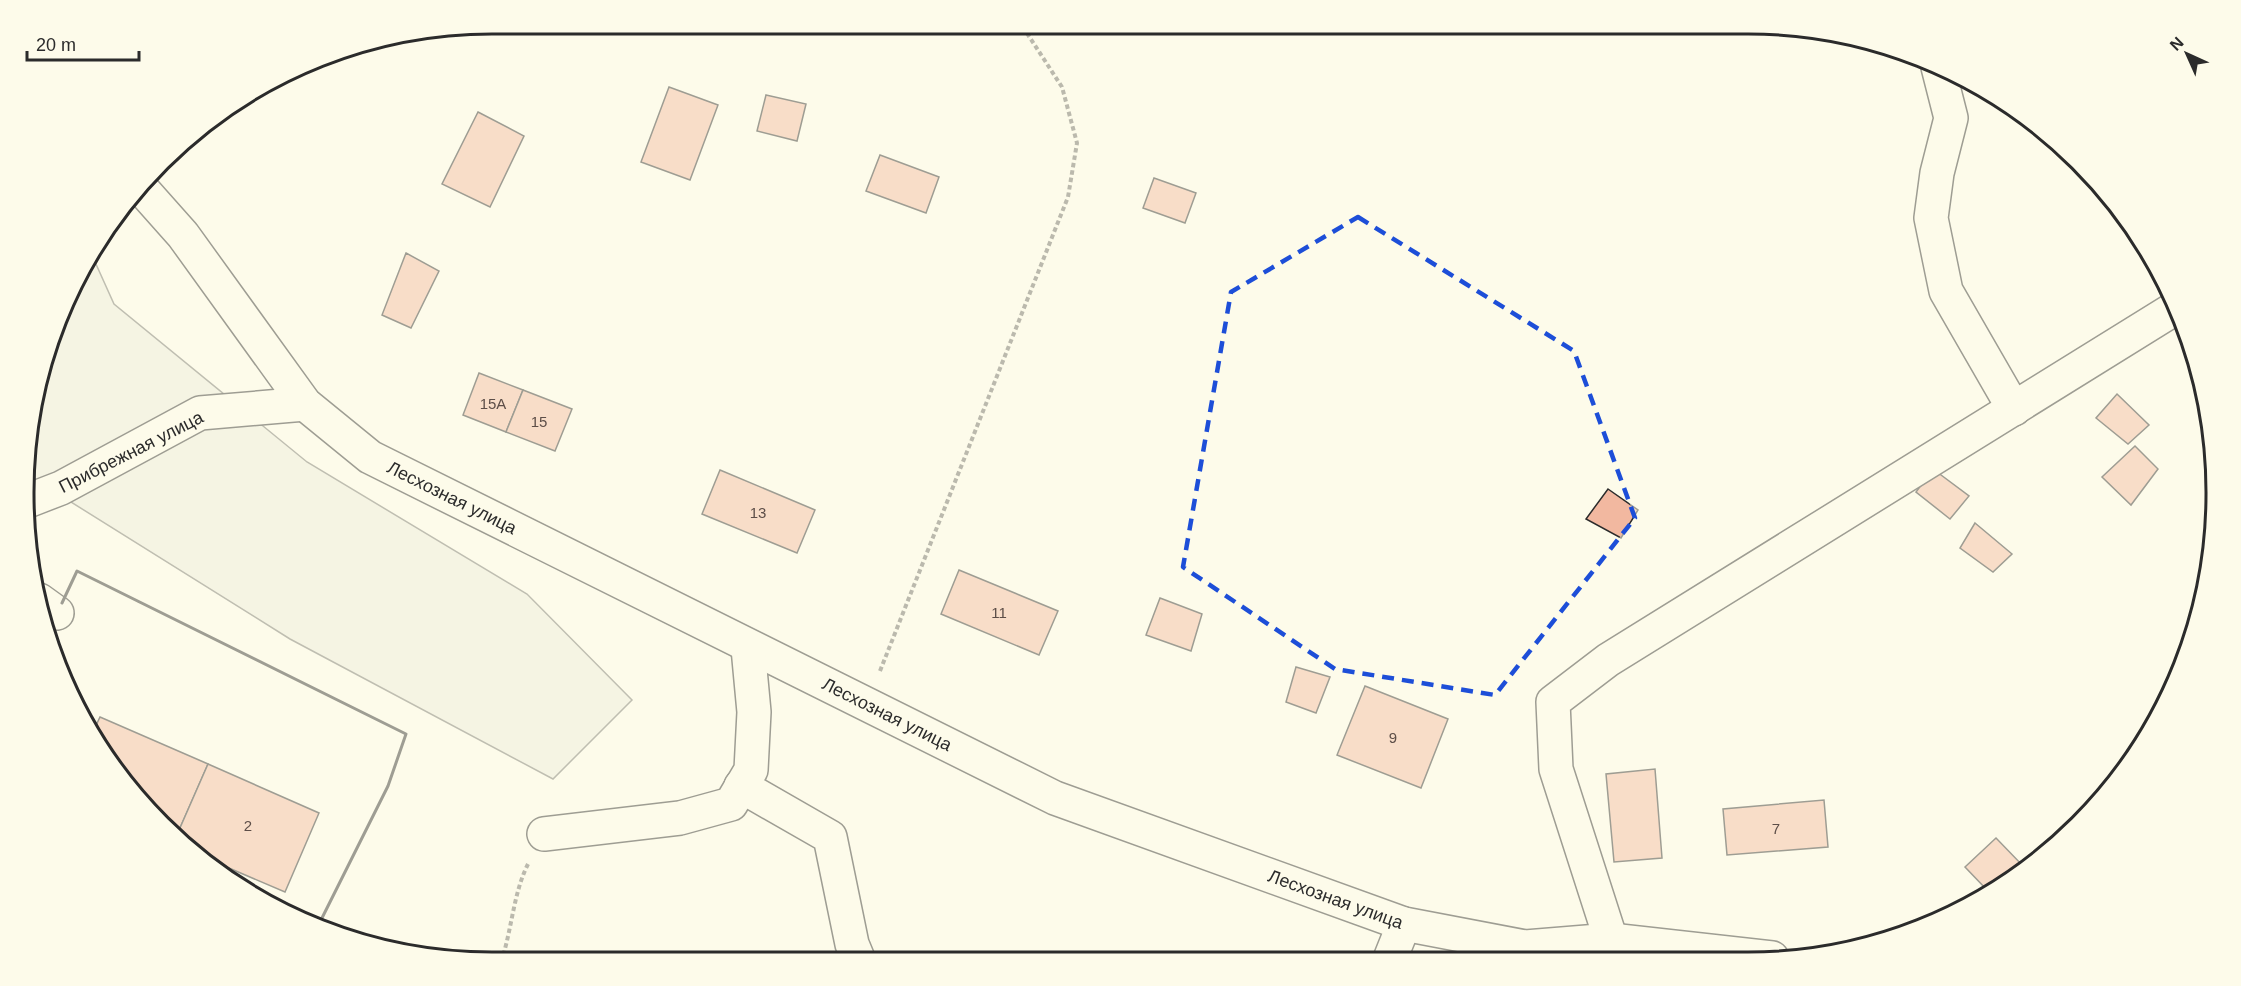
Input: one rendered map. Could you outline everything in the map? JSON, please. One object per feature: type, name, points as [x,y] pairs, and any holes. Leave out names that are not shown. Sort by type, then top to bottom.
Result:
[{"type":"street","points":[[1941,77],[1951,118],[1937,173],[1931,218],[1946,291],[2014,408]]},
{"type":"street","name":"Лесхозная улица","points":[[146,193],[183,235],[305,404],[370,457],[748,648],[1054,798],[1404,924],[1525,947],[1611,940],[1718,952]]},
{"type":"street","points":[[1611,940],[1556,770],[1553,702],[1608,660],[2169,311]]},
{"type":"street","name":"Прибрежная улица","points":[[34,498],[61,488],[200,413],[305,404]]},
{"type":"street","points":[[544,834],[680,818],[731,804],[751,770],[754,712],[748,648]]},
{"type":"street","points":[[741,786],[830,837],[855,952]]},
{"type":"street","points":[[1393,952],[1404,924]]},
{"type":"path","points":[[866,705],[1068,197],[1077,143],[1062,87],[1028,34]]},
{"type":"path","points":[[504,952],[521,878],[544,834]]},
{"type":"highlighted area","points":[[1358,217],[1574,351],[1635,518],[1495,695],[1335,669],[1183,567],[1231,292]]},
{"type":"shaded area","points":[[96,264],[114,304],[307,462],[527,594],[632,700],[553,779],[290,639],[34,479],[38,433],[50,374],[69,318]]},
{"type":"building","points":[[669,87],[718,105],[690,180],[641,162]]},
{"type":"building","points":[[766,95],[806,104],[797,141],[757,131]]},
{"type":"building","points":[[478,112],[524,136],[490,207],[442,184]]},
{"type":"building","points":[[880,155],[939,177],[926,213],[866,191]]},
{"type":"building","points":[[1154,178],[1196,193],[1185,223],[1143,208]]},
{"type":"building","points":[[406,253],[439,271],[411,328],[382,315]]},
{"type":"building","points":[[479,373],[523,390],[506,432],[463,415]]},
{"type":"building","points":[[523,390],[572,409],[555,451],[506,432]]},
{"type":"building","points":[[2117,394],[2149,425],[2128,444],[2096,418]]},
{"type":"building","points":[[2135,446],[2158,469],[2131,505],[2102,477]]},
{"type":"building","points":[[1933,469],[1969,496],[1950,519],[1916,492]]},
{"type":"building","points":[[720,470],[815,510],[797,553],[702,514]]},
{"type":"building","points":[[1608,489],[1638,510],[1621,538],[1586,519]]},
{"type":"building","points":[[1975,523],[2012,554],[1993,572],[1960,548]]},
{"type":"building","points":[[959,570],[1058,611],[1039,655],[941,614]]},
{"type":"building","points":[[1160,598],[1202,614],[1191,651],[1146,635]]},
{"type":"building","points":[[1296,667],[1330,677],[1316,713],[1286,702]]},
{"type":"building","points":[[1365,686],[1448,719],[1421,788],[1337,755]]},
{"type":"building","points":[[100,717],[208,764],[180,828],[129,772],[97,724]]},
{"type":"building","points":[[208,764],[319,813],[285,892],[230,869],[180,828]]},
{"type":"building","points":[[1655,769],[1662,858],[1614,862],[1606,774]]},
{"type":"building","points":[[1824,800],[1828,847],[1727,855],[1723,809]]},
{"type":"building","points":[[1996,838],[2020,862],[1983,886],[1965,867]]},
{"type":"wall","points":[[62,603],[77,571],[406,734],[388,786],[322,918]]}]
